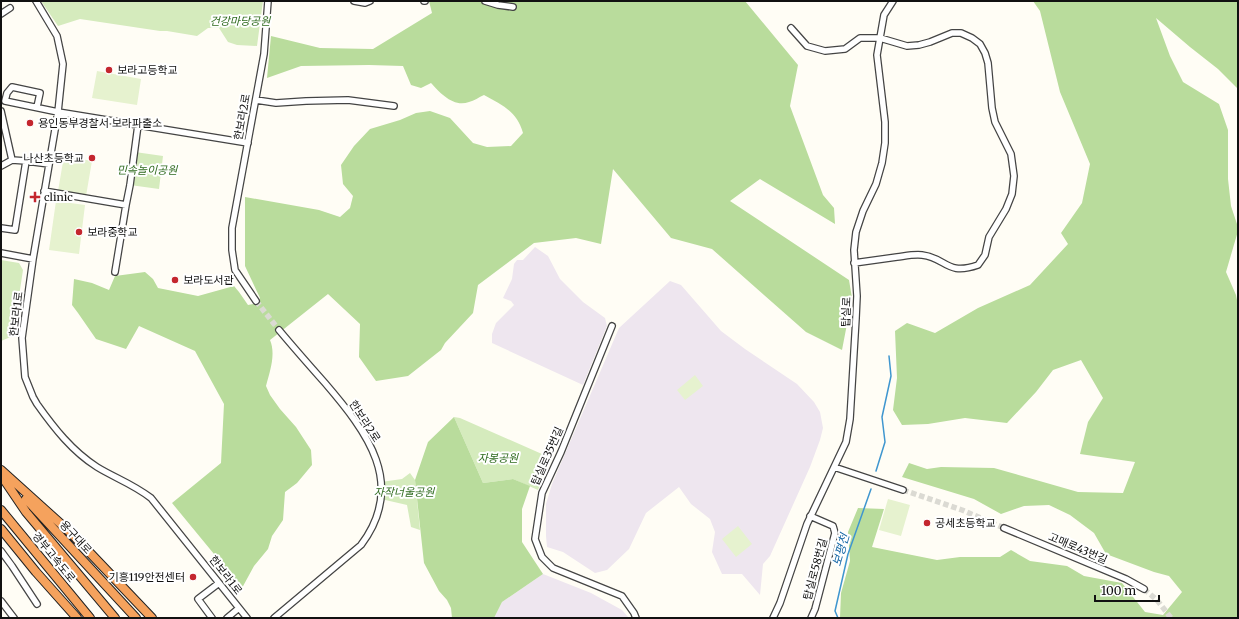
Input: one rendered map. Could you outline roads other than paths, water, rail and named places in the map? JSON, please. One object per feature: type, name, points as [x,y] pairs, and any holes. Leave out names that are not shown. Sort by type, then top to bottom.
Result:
[{"type":"highway","points":[[1,472],[72,534],[151,617]]},
{"type":"highway","points":[[1,472],[26,512],[115,618]]},
{"type":"highway","name":"용구대로","points":[[1,472],[136,618]]},
{"type":"highway","name":"경부고속도로","points":[[1,510],[90,618]]},
{"type":"highway","name":"경부고속도로","points":[[1,529],[36,572],[77,618]]},
{"type":"street","name":"한보라1로","points":[[36,1],[57,36],[63,64],[58,112],[33,259],[22,338],[25,377],[33,397],[46,417],[75,450],[97,467],[138,488],[156,503],[247,618]]},
{"type":"street","name":"한보라2로","points":[[256,301],[235,270],[232,250],[232,228],[264,54],[268,1]]},
{"type":"street","points":[[354,1],[365,3],[370,1]]},
{"type":"street","points":[[485,1],[513,7]]},
{"type":"street","name":"탑실로","points":[[773,618],[780,603],[810,516],[846,442],[850,419],[857,296],[854,250],[856,232],[863,211],[876,184],[882,163],[885,143],[885,122],[877,55],[884,15],[893,1]]},
{"type":"street","points":[[1,14],[10,8]]},
{"type":"street","points":[[791,28],[807,46],[825,51],[845,49],[860,38],[880,38],[907,46],[930,42],[952,33],[961,33],[980,44],[988,63],[994,122],[1010,154],[1014,176],[1012,194],[1006,209],[989,237],[985,255],[978,265],[961,270],[922,255],[854,263]]},
{"type":"street","points":[[37,107],[40,93],[12,87],[7,93],[5,101],[58,112],[248,143]]},
{"type":"street","points":[[256,100],[276,103],[348,100],[394,106]]},
{"type":"street","points":[[1,111],[12,160]]},
{"type":"street","points":[[115,272],[130,185],[138,125]]},
{"type":"street","points":[[1,166],[12,160],[49,164]]},
{"type":"street","points":[[1,228],[15,230],[26,161]]},
{"type":"street","points":[[44,191],[126,205]]},
{"type":"street","points":[[1,253],[33,259]]},
{"type":"street","name":"탑실로35번길","points":[[612,326],[561,452],[542,492],[535,539],[542,557],[553,568],[622,596],[636,618]]},
{"type":"street","name":"한보라2로","points":[[274,618],[361,545],[371,532],[378,516],[381,499],[381,482],[378,465],[363,432],[346,408],[278,330]]},
{"type":"street","points":[[834,467],[903,490]]},
{"type":"street","name":"탑실로58번길","points":[[810,516],[832,526],[835,533],[815,609],[811,618]]},
{"type":"street","name":"고매로43번길","points":[[1004,528],[1126,579],[1144,590]]},
{"type":"street","points":[[1,551],[37,604]]},
{"type":"street","points":[[212,618],[198,599],[219,583]]},
{"type":"street","points":[[1,601],[14,618]]},
{"type":"street","points":[[227,618],[239,608]]},
{"type":"waterway","name":"보평천","points":[[876,471],[885,442],[882,417],[891,376],[889,356]]},
{"type":"waterway","name":"보평천","points":[[838,618],[835,611],[848,554],[871,489]]},
{"type":"tunnel","points":[[256,301],[279,330]]},
{"type":"tunnel","points":[[903,490],[962,510],[1004,528]]},
{"type":"tunnel","points":[[1144,589],[1157,600],[1171,618]]},
{"type":"place","name":"보라고등학교","points":[[109,70]]},
{"type":"place","name":"용인동부경찰서 보라파출소","points":[[30,123]]},
{"type":"place","name":"나산초등학교","points":[[92,158]]},
{"type":"place","name":"clinic","points":[[35,197]]},
{"type":"place","name":"보라중학교","points":[[79,232]]},
{"type":"place","name":"보라도서관","points":[[175,280]]},
{"type":"place","name":"공세초등학교","points":[[927,523]]},
{"type":"place","name":"기흥119안전센터","points":[[193,577]]},
{"type":"park label","name":"건강마당공원","points":[[240,21]]},
{"type":"park label","name":"민속놀이공원","points":[[147,170]]},
{"type":"park label","name":"자봉공원","points":[[498,458]]},
{"type":"park label","name":"자작너울공원","points":[[404,492]]}]
